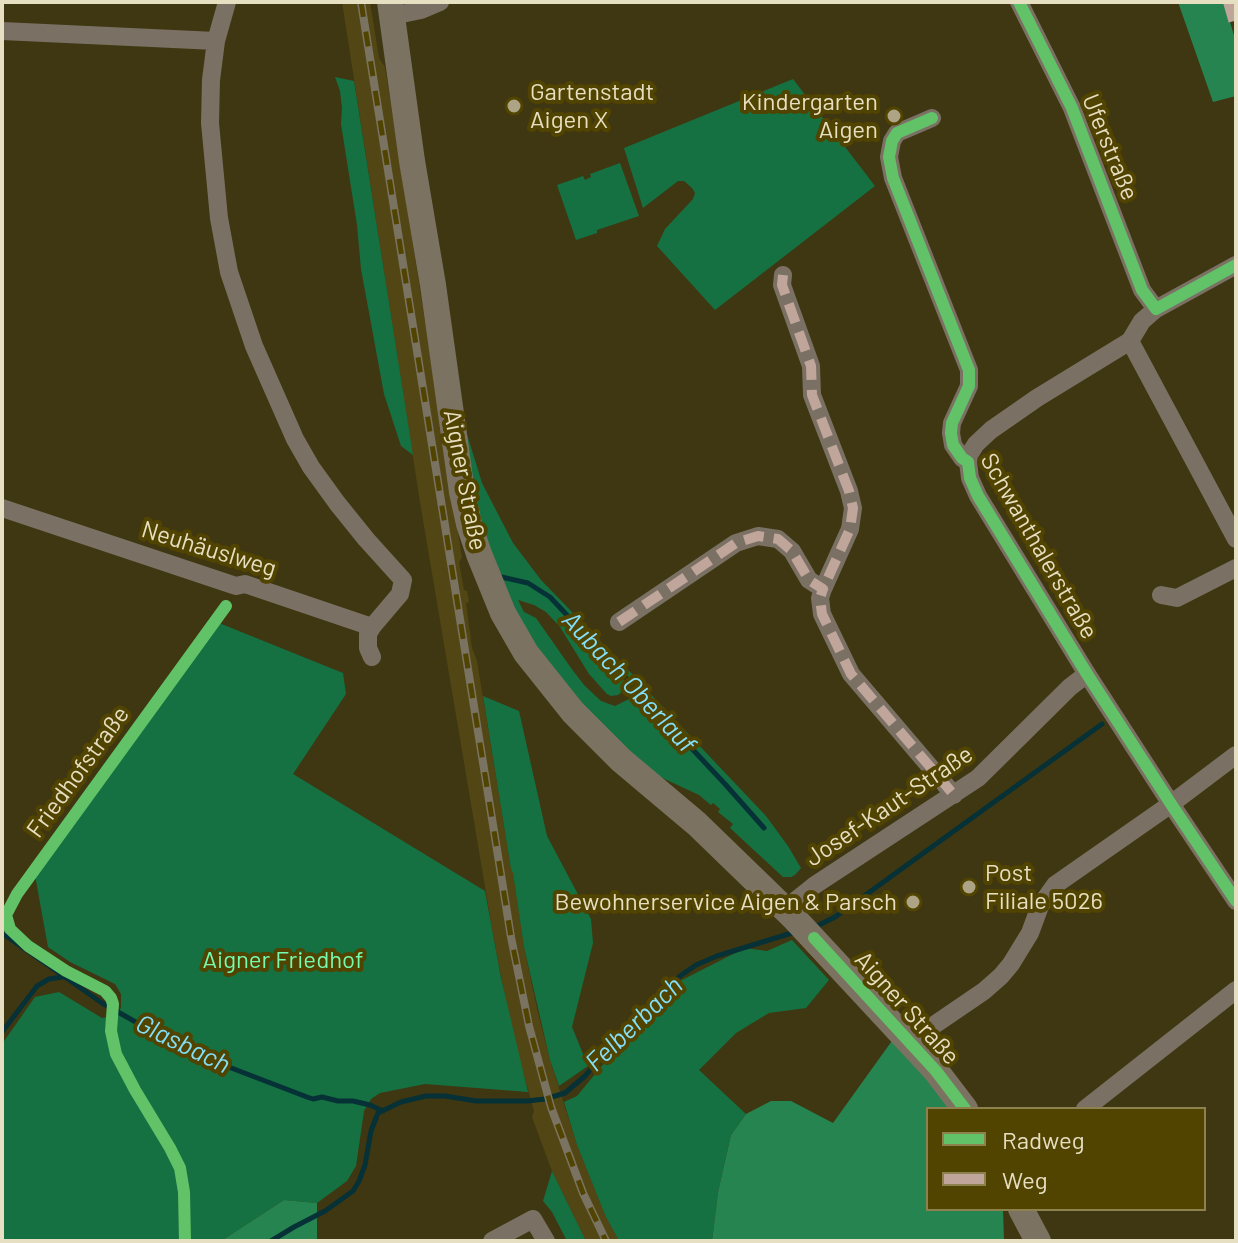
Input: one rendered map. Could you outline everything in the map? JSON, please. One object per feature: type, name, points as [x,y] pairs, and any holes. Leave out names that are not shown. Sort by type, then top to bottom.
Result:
[{"type":"main road","name":"Aigner Straße","points":[[391,9],[462,492],[487,577],[511,626],[549,684],[593,733],[697,824],[799,923],[936,1071],[963,1107]]},
{"type":"main road","points":[[1022,1211],[1038,1241]]},
{"type":"street","points":[[227,2],[216,41],[210,123],[219,218],[229,272],[254,346],[295,439],[337,503],[403,580],[400,594],[372,627],[367,641],[372,657]]},
{"type":"street","points":[[391,9],[421,10],[440,2]]},
{"type":"street","name":"Uferstraße","points":[[1019,2],[1066,94],[1142,290],[1156,309]]},
{"type":"street","points":[[2,31],[216,41]]},
{"type":"street","name":"Schwanthalerstraße","points":[[932,118],[897,133],[889,157],[893,178],[969,370],[969,386],[955,414],[951,433],[955,448],[968,462],[973,487],[1087,674],[1236,901]]},
{"type":"street","points":[[968,462],[976,444],[991,430],[1130,341],[1142,321],[1156,309],[1236,265]]},
{"type":"street","points":[[783,275],[782,285],[811,366],[812,395],[853,508],[850,529],[820,598],[822,614],[851,674],[954,795]]},
{"type":"street","points":[[1130,341],[1236,539]]},
{"type":"street","name":"Neuhäuslweg","points":[[2,508],[236,586],[245,584],[372,627]]},
{"type":"street","points":[[619,622],[726,549],[750,537],[772,537],[784,543],[809,580],[823,589]]},
{"type":"street","points":[[1161,595],[1177,598],[1236,568]]},
{"type":"street","name":"Josef-Kaut-Straße","points":[[799,923],[815,885],[954,795],[994,764],[1070,687],[1087,674]]},
{"type":"street","points":[[907,1041],[984,991],[1001,976],[1030,933],[1040,906],[1055,885],[1236,755]]},
{"type":"street","points":[[1088,1107],[1236,990]]},
{"type":"street","points":[[492,1241],[533,1219],[546,1241]]},
{"type":"shaded area","points":[[342,2],[370,2],[379,58],[385,67],[462,558],[459,562],[469,602],[466,603],[472,648],[477,661],[537,1009],[577,1145],[605,1215],[619,1241],[586,1241],[552,1171],[532,1117],[534,1111],[511,1028],[420,502]]},
{"type":"green space","points":[[1178,2],[1224,2],[1236,42],[1236,96],[1213,102]]},
{"type":"green space","points":[[335,77],[354,81],[413,455],[401,446],[384,394],[361,269],[341,124],[340,91]]},
{"type":"green space","points":[[793,79],[875,186],[715,310],[657,246],[665,229],[695,193],[684,181],[678,181],[643,208],[624,148]]},
{"type":"green space","points":[[620,163],[639,216],[576,240],[557,185],[583,176],[585,180],[591,177],[590,174]]},
{"type":"green space","points":[[466,431],[482,483],[513,543],[541,580],[632,674],[634,681],[618,695],[607,694],[589,674],[560,627],[546,612],[518,600],[524,612],[536,618],[584,685],[601,701],[615,706],[629,699],[642,685],[766,816],[801,868],[795,875],[783,877],[730,828],[733,824],[718,812],[720,809],[713,803],[711,805],[699,795],[656,775],[602,729],[541,659],[500,583],[473,501]]},
{"type":"green space","name":"Aigner Friedhof","points":[[219,623],[343,673],[346,694],[293,774],[485,891],[501,978],[528,1092],[425,1084],[380,1093],[371,1099],[364,1111],[356,1166],[347,1181],[317,1203],[284,1200],[221,1241],[188,1241],[188,1195],[179,1157],[126,1070],[115,1041],[115,1022],[121,1007],[121,994],[115,984],[70,962],[48,947],[35,875]]},
{"type":"green space","points":[[483,696],[519,711],[547,836],[591,919],[593,943],[572,1027],[588,1066],[559,1086],[524,947]]},
{"type":"green space","points":[[792,940],[829,980],[806,1008],[769,1013],[736,1033],[699,1070],[746,1114],[731,1135],[718,1192],[712,1241],[619,1241],[605,1215],[577,1145],[564,1102],[577,1096],[643,1016],[680,981],[745,948],[767,951]]},
{"type":"green space","points":[[59,992],[102,1018],[107,1017],[107,1038],[112,1054],[172,1159],[177,1174],[182,1225],[180,1241],[2,1241],[2,1044],[35,997]]},
{"type":"green space","points":[[894,1038],[950,1107],[926,1107],[926,1211],[1003,1211],[1004,1241],[712,1241],[718,1192],[731,1135],[746,1114],[771,1101],[791,1101],[833,1123]]},
{"type":"green space","points":[[552,1171],[586,1241],[567,1241],[543,1201]]},
{"type":"green space","points":[[284,1200],[317,1203],[317,1241],[221,1241]]},
{"type":"waterway","name":"Aubach Oberlauf","points":[[497,576],[528,583],[550,597],[764,828]]},
{"type":"waterway","name":"Felberbach","points":[[813,928],[835,917],[1102,724]]},
{"type":"waterway","name":"Felberbach","points":[[271,1241],[325,1211],[353,1191],[365,1165],[371,1131],[378,1113],[401,1102],[426,1096],[476,1101],[527,1101],[565,1093],[585,1076],[632,1021],[680,976],[717,956],[795,932]]},
{"type":"waterway","name":"Glasbach","points":[[2,933],[102,1003],[187,1051],[313,1099],[322,1097],[353,1101],[383,1111]]},
{"type":"waterway","points":[[2,1032],[37,986],[49,979],[62,977]]},
{"type":"railway","points":[[361,2],[511,937],[529,1026],[551,1107],[583,1193],[606,1241]]},
{"type":"marked path","points":[[1228,2],[1236,30]]},
{"type":"marked path","points":[[783,275],[782,285],[811,366],[812,395],[853,508],[850,529],[823,589]]},
{"type":"marked path","points":[[619,622],[736,543],[758,536],[778,539],[792,551],[809,580],[823,589],[820,598],[822,614],[851,674],[954,795]]},
{"type":"cycle path","points":[[1019,2],[1072,108],[1142,290],[1156,309],[1236,265]]},
{"type":"cycle path","points":[[932,118],[897,133],[889,157],[893,178],[969,370],[969,386],[952,423],[953,445],[968,462],[970,478],[978,496],[1087,674],[1236,901]]},
{"type":"cycle path","name":"Friedhofstraße","points":[[185,1241],[180,1168],[116,1054],[111,1031],[111,998],[105,991],[66,971],[28,946],[10,929],[6,915],[17,894],[226,606]]},
{"type":"cycle path","points":[[814,938],[936,1071],[963,1107]]},
{"type":"place","name":"Gartenstadt Aigen X","points":[[514,106]]},
{"type":"place","name":"Kindergarten Aigen","points":[[894,116]]},
{"type":"place","name":"Post Filiale 5026","points":[[969,887]]},
{"type":"place","name":"Bewohnerservice Aigen & Parsch","points":[[913,902]]}]
